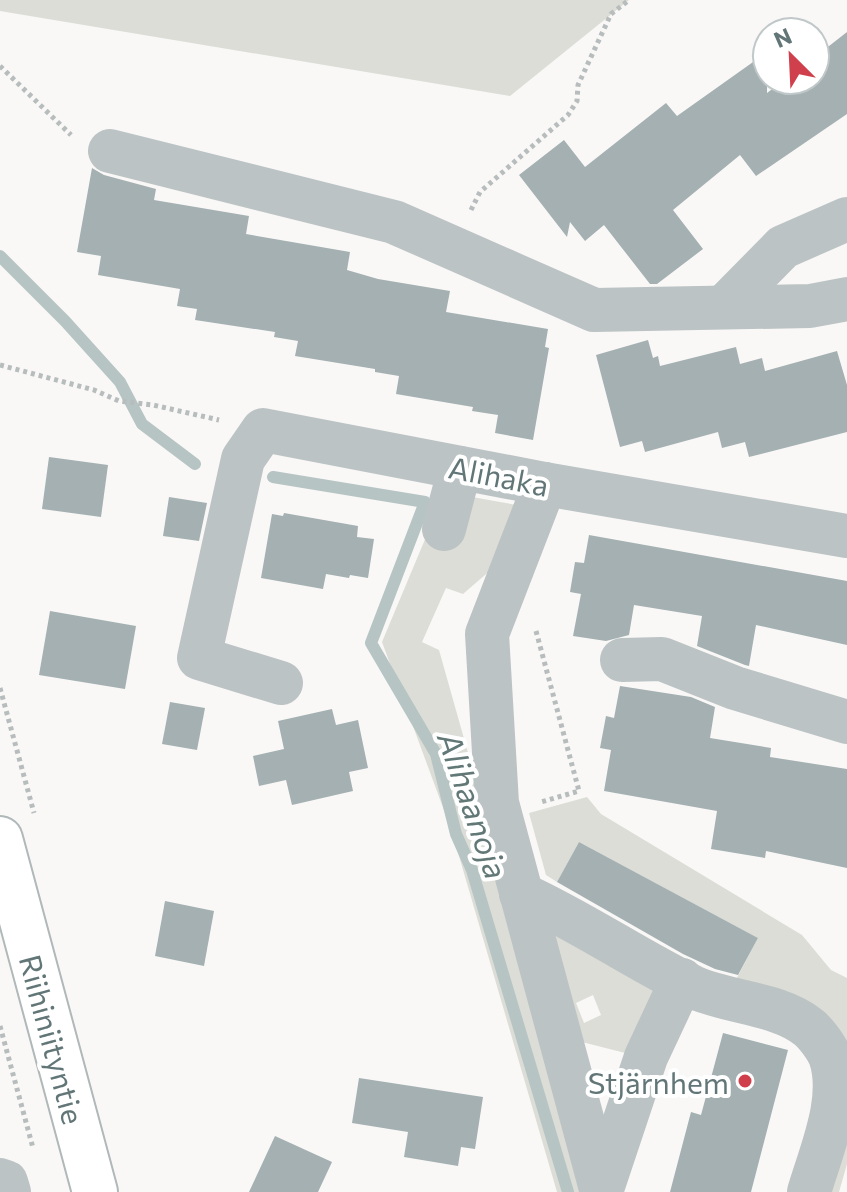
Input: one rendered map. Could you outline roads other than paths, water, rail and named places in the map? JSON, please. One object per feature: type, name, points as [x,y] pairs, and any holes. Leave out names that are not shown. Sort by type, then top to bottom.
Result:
[{"type":"main road","name":"Riihiniityntie","points":[[0,839],[10,917],[95,1192]]},
{"type":"street","points":[[94,147],[394,222],[594,310],[810,306],[847,299]]},
{"type":"street","points":[[724,307],[783,247],[847,219]]},
{"type":"street","name":"Alihaka","points":[[281,683],[199,658],[243,459],[263,430],[545,484],[847,536]]},
{"type":"street","points":[[444,529],[460,468]]},
{"type":"street","points":[[545,484],[487,634],[497,803],[601,1190]]},
{"type":"street","points":[[622,660],[662,659],[735,688],[847,722]]},
{"type":"street","points":[[521,894],[682,980],[731,1001],[777,1010],[808,1027],[829,1054],[835,1087],[809,1192]]},
{"type":"street","points":[[601,1190],[646,1057],[682,980]]},
{"type":"waterway","name":"Alihaanoja","points":[[0,256],[120,382],[142,424],[195,464]]},
{"type":"waterway","name":"Alihaanoja","points":[[273,477],[425,502],[371,643],[436,754],[456,834],[472,870],[568,1192]]},
{"type":"place","name":"Stjärnhem","points":[[745,1081]]}]
